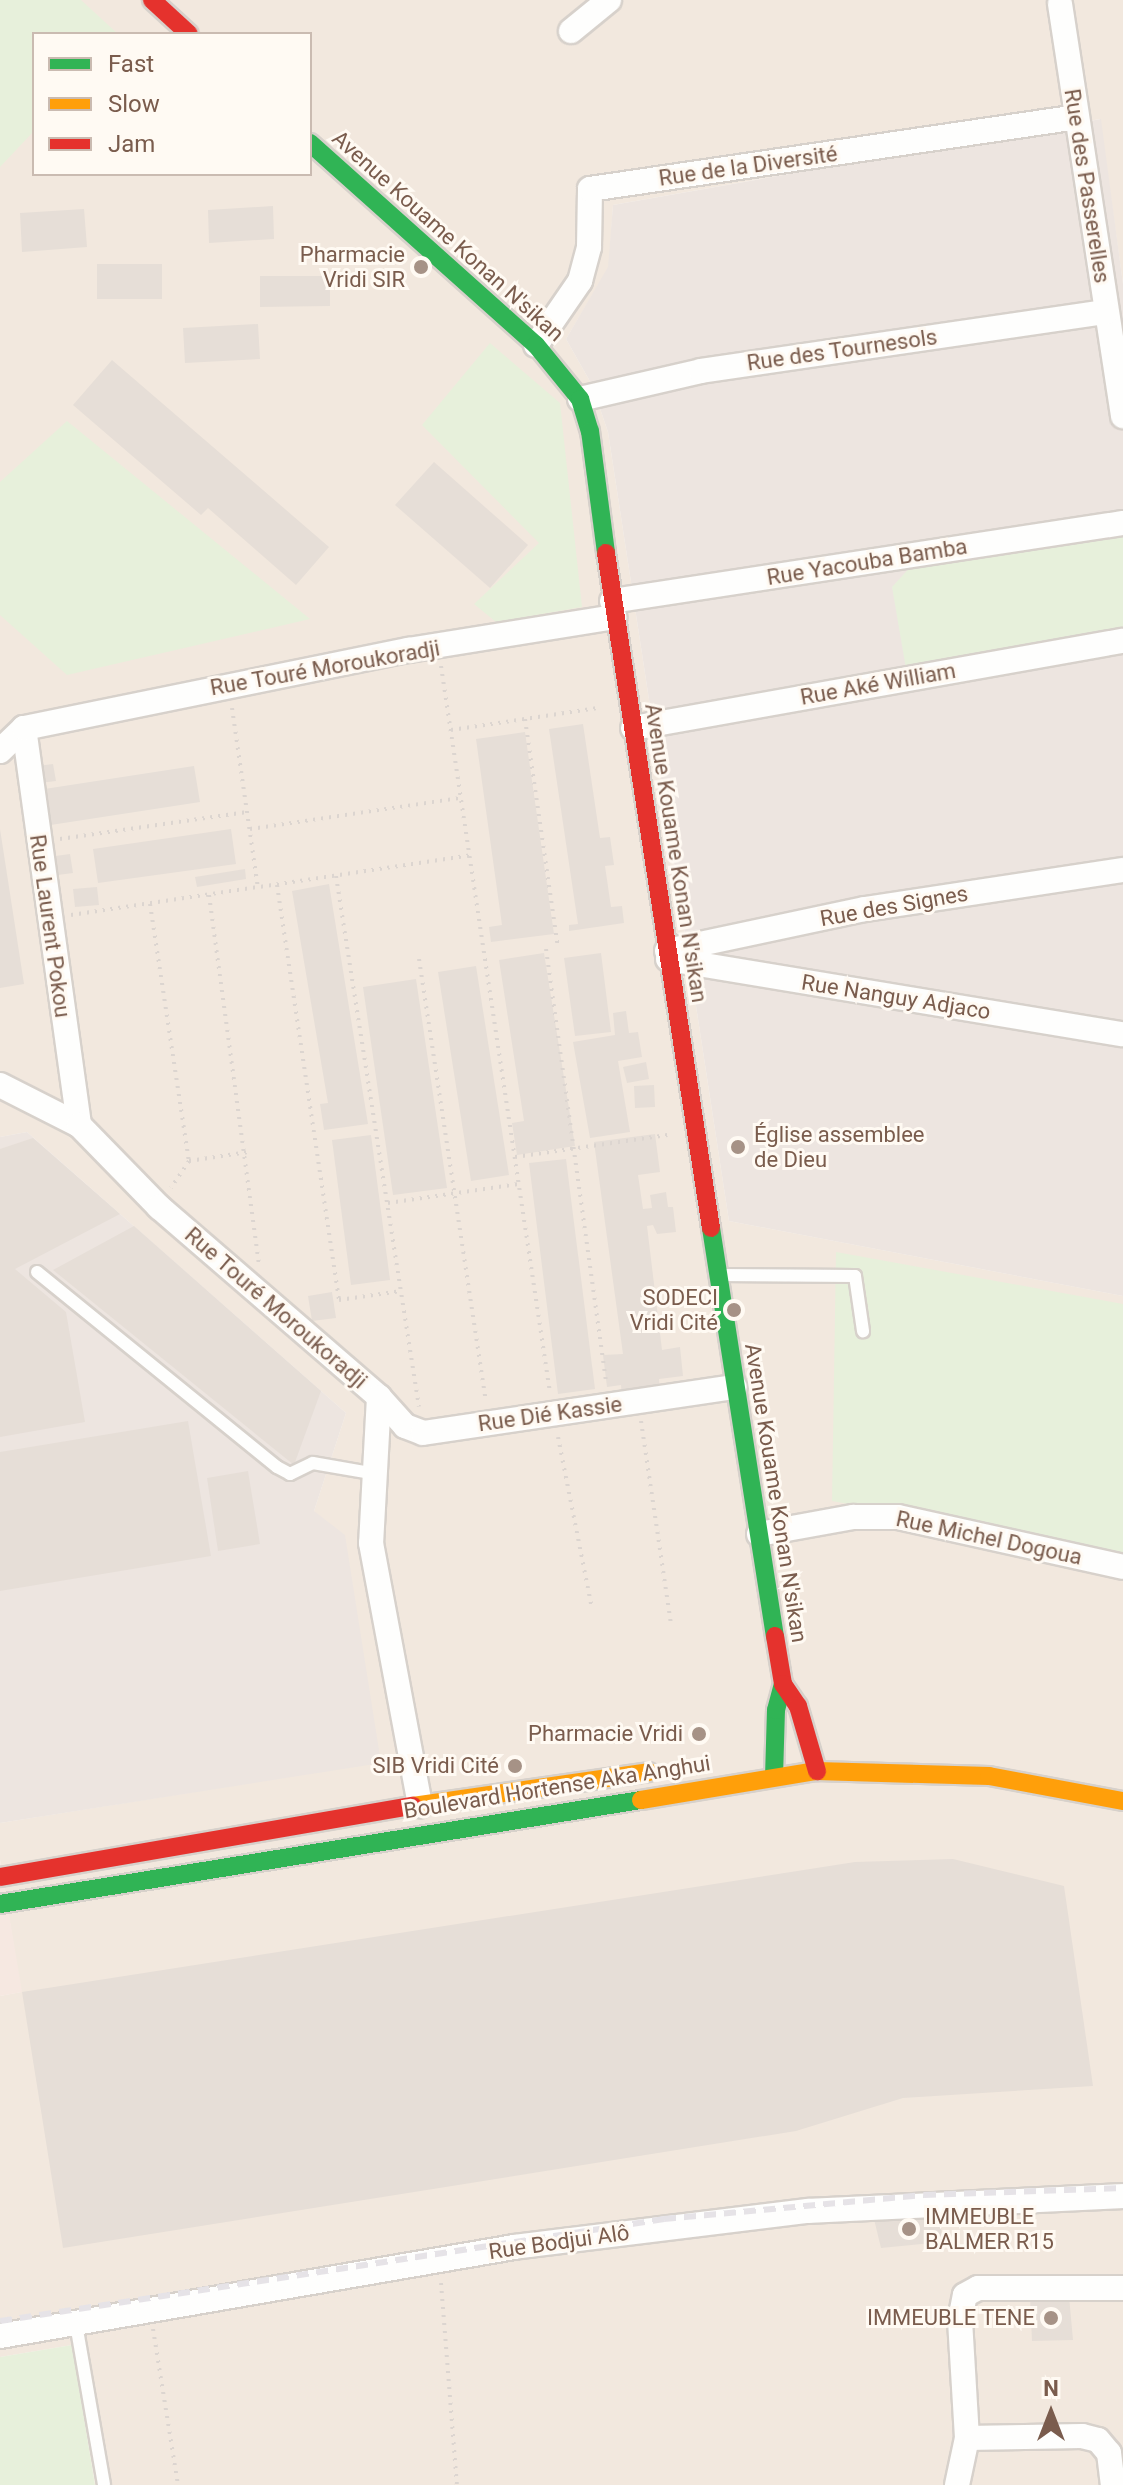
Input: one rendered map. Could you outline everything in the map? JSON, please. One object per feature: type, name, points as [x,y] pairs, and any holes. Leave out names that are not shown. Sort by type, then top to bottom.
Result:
[{"type":"street","points":[[152,0],[187,32]]},
{"type":"street","points":[[571,31],[609,0]]},
{"type":"street","name":"Rue des Passerelles","points":[[1060,4],[1123,416]]},
{"type":"street","name":"Rue de la Diversité","points":[[536,345],[580,281],[589,247],[590,189],[1075,117]]},
{"type":"street","name":"Avenue Kouame Konan N'sikan","points":[[312,145],[536,345],[580,399],[590,431],[613,609],[783,1684],[765,1755],[774,1777]]},
{"type":"street","name":"Rue des Tournesols","points":[[580,399],[701,371],[1106,312]]},
{"type":"street","name":"Rue Yacouba Bamba","points":[[613,609],[1123,523]]},
{"type":"street","name":"Rue Touré Moroukoradji","points":[[24,728],[228,685],[439,648],[613,609]]},
{"type":"street","name":"Rue Aké William","points":[[631,716],[1123,641]]},
{"type":"street","points":[[0,751],[24,728]]},
{"type":"street","name":"Rue Laurent Pokou","points":[[24,728],[79,1125]]},
{"type":"street","name":"Rue des Signes","points":[[668,955],[865,909],[1123,870]]},
{"type":"street","name":"Rue Nanguy Adjaco","points":[[668,955],[1123,1034]]},
{"type":"street","name":"Rue Touré Moroukoradji","points":[[0,1085],[79,1125],[159,1207],[379,1397],[371,1473],[371,1543],[420,1805]]},
{"type":"street","name":"Rue Dié Kassie","points":[[423,1433],[735,1387]]},
{"type":"street","points":[[379,1397],[405,1426],[423,1433]]},
{"type":"street","name":"Rue Michel Dogoua","points":[[759,1534],[853,1517],[898,1517],[1123,1567]]},
{"type":"street","name":"Avenue Kouame Konan N'sikan","points":[[783,1684],[820,1750],[817,1771]]},
{"type":"street","points":[[765,1755],[820,1750]]},
{"type":"street","name":"Boulevard Hortense Aka Anghui","points":[[0,1877],[420,1805],[666,1769]]},
{"type":"street","name":"Boulevard Hortense Aka Anghui","points":[[0,1904],[817,1771],[989,1776],[1123,1801]]},
{"type":"street","name":"Rue Bodjui Alô","points":[[0,2336],[439,2260],[808,2211],[1123,2196]]},
{"type":"street","points":[[957,2485],[967,2438],[960,2320],[965,2295],[978,2288],[1123,2288]]},
{"type":"street","points":[[967,2438],[1082,2436],[1098,2440],[1109,2453],[1113,2485]]},
{"type":"lane","points":[[37,1272],[277,1467],[290,1474],[313,1463],[371,1473]]},
{"type":"lane","points":[[717,1275],[855,1276],[863,1331]]},
{"type":"lane","points":[[76,2324],[104,2485]]},
{"type":"path","points":[[439,648],[553,1414],[592,1609]]},
{"type":"path","points":[[228,685],[258,888]]},
{"type":"path","points":[[451,730],[525,719],[631,716]]},
{"type":"path","points":[[525,719],[558,948]]},
{"type":"path","points":[[250,829],[461,798]]},
{"type":"path","points":[[38,842],[247,812]]},
{"type":"path","points":[[49,919],[471,855]]},
{"type":"path","points":[[336,876],[423,1433]]},
{"type":"path","points":[[277,885],[339,1300],[401,1291]]},
{"type":"path","points":[[209,895],[248,1152],[263,1297]]},
{"type":"path","points":[[150,904],[189,1161],[159,1207]]},
{"type":"path","points":[[546,949],[577,1148],[607,1387],[627,1403],[671,1625]]},
{"type":"path","points":[[419,959],[489,1423]]},
{"type":"path","points":[[515,1157],[695,1132]]},
{"type":"path","points":[[189,1161],[248,1152]]},
{"type":"path","points":[[388,1203],[519,1184]]},
{"type":"path","points":[[439,2260],[457,2485]]},
{"type":"path","points":[[150,2311],[178,2485]]},
{"type":"shaded area","points":[[0,0],[1123,0],[1123,284],[1100,119],[613,205],[609,267],[566,339],[592,385],[608,432],[729,1221],[1123,1296],[1123,2485],[95,2485],[72,2345],[0,2357],[0,1996],[21,1992],[0,1860],[0,1823],[381,1762],[314,1511],[346,1413],[27,1132],[0,1137]]},
{"type":"shaded area","points":[[1101,119],[1123,284],[1123,1296],[729,1221],[608,432],[592,385],[566,339],[608,267],[613,205]]},
{"type":"shaded area","points":[[27,1132],[346,1413],[314,1511],[345,1535],[381,1763],[0,1823],[0,1137]]},
{"type":"shaded area","points":[[0,1860],[22,1992],[0,1996]]},
{"type":"green space","points":[[0,0],[81,0],[116,32],[32,32],[32,133],[0,167]]},
{"type":"green space","points":[[490,343],[560,403],[582,607],[496,622],[474,604],[539,543],[422,425]]},
{"type":"green space","points":[[67,421],[310,619],[67,675],[0,615],[0,482]]},
{"type":"green space","points":[[1123,516],[1123,637],[906,669],[892,587],[925,551]]},
{"type":"green space","points":[[836,1252],[1123,1304],[1123,1555],[832,1501]]},
{"type":"green space","points":[[72,2345],[95,2485],[0,2485],[0,2357]]},
{"type":"building","points":[[273,206],[274,239],[209,243],[208,210]]},
{"type":"building","points":[[84,209],[87,247],[22,252],[20,213]]},
{"type":"building","points":[[97,264],[162,264],[162,299],[97,299]]},
{"type":"building","points":[[260,276],[330,276],[330,306],[260,307]]},
{"type":"building","points":[[258,324],[260,359],[185,363],[183,328]]},
{"type":"building","points":[[112,360],[329,547],[296,585],[208,508],[201,515],[73,405]]},
{"type":"building","points":[[434,462],[528,545],[490,588],[395,505]]},
{"type":"building","points":[[583,724],[600,838],[610,837],[614,865],[605,866],[611,907],[622,906],[624,923],[569,931],[569,925],[578,924],[549,729]]},
{"type":"building","points":[[525,732],[554,934],[491,942],[489,927],[502,925],[476,739]]},
{"type":"building","points":[[53,764],[56,781],[40,783],[37,766]]},
{"type":"building","points":[[194,766],[200,802],[44,826],[38,790]]},
{"type":"building","points":[[0,829],[24,984],[0,988]]},
{"type":"building","points":[[231,829],[236,864],[98,883],[93,849]]},
{"type":"building","points":[[70,854],[73,873],[50,876],[48,857]]},
{"type":"building","points":[[245,869],[246,879],[197,887],[195,877]]},
{"type":"building","points":[[329,884],[368,1124],[324,1130],[320,1104],[328,1103],[292,891]]},
{"type":"building","points":[[97,887],[99,905],[75,907],[73,889]]},
{"type":"building","points":[[544,953],[575,1146],[517,1155],[512,1123],[524,1121],[499,960]]},
{"type":"building","points":[[601,953],[611,1032],[575,1036],[564,958]]},
{"type":"building","points":[[476,966],[509,1175],[471,1181],[438,972]]},
{"type":"building","points":[[416,979],[447,1188],[393,1195],[363,987]]},
{"type":"building","points":[[626,1011],[629,1033],[638,1032],[642,1057],[618,1061],[630,1132],[590,1138],[573,1042],[615,1035],[613,1013]]},
{"type":"building","points":[[646,1062],[649,1079],[627,1083],[623,1067]]},
{"type":"building","points":[[654,1085],[655,1107],[635,1108],[634,1086]]},
{"type":"building","points":[[655,1134],[660,1172],[638,1175],[643,1209],[652,1208],[650,1195],[666,1192],[668,1207],[673,1207],[676,1232],[657,1234],[653,1225],[647,1226],[662,1350],[680,1347],[683,1376],[659,1379],[660,1392],[622,1397],[621,1385],[607,1387],[603,1355],[623,1354],[594,1142]]},
{"type":"building","points":[[371,1135],[390,1280],[351,1285],[332,1140]]},
{"type":"building","points":[[33,1138],[120,1214],[15,1269],[66,1312],[85,1422],[0,1437],[0,1149]]},
{"type":"building","points":[[566,1159],[595,1389],[558,1394],[529,1163]]},
{"type":"building","points":[[134,1226],[321,1391],[294,1465],[53,1270]]},
{"type":"building","points":[[332,1292],[336,1318],[312,1321],[308,1296]]},
{"type":"building","points":[[188,1421],[211,1556],[0,1591],[0,1452]]},
{"type":"building","points":[[248,1471],[260,1544],[218,1551],[207,1478]]},
{"type":"building","points":[[953,1859],[1064,1886],[1093,2086],[903,2098],[796,2131],[63,2248],[22,1992],[855,1862]]},
{"type":"building","name":"IMMEUBLE BALMER R15","points":[[940,2210],[942,2242],[881,2248],[873,2215]]},
{"type":"building","name":"IMMEUBLE TENE","points":[[1030,2296],[1069,2296],[1073,2340],[1032,2341]]},
{"type":"railway","points":[[0,2321],[664,2219],[924,2195],[1123,2188]]},
{"type":"traffic: fast","points":[[312,145],[536,345],[580,399],[590,431],[606,553]]},
{"type":"traffic: fast","points":[[711,1228],[775,1636]]},
{"type":"traffic: fast","points":[[774,1777],[776,1710],[783,1684]]},
{"type":"traffic: fast","points":[[0,1904],[641,1800]]},
{"type":"traffic: slow","points":[[641,1800],[817,1771],[989,1776],[1123,1801]]},
{"type":"traffic: slow","points":[[413,1806],[649,1772]]},
{"type":"traffic: jam","points":[[152,0],[187,32]]},
{"type":"traffic: jam","points":[[606,553],[711,1228]]},
{"type":"traffic: jam","points":[[775,1636],[783,1684],[798,1706],[817,1771]]},
{"type":"traffic: jam","points":[[0,1877],[413,1806]]},
{"type":"place","name":"Pharmacie Vridi SIR","points":[[421,267]]},
{"type":"place","name":"Église assemblee de Dieu","points":[[738,1147]]},
{"type":"place","name":"SODECI Vridi Cité","points":[[734,1310]]},
{"type":"place","name":"Pharmacie Vridi","points":[[699,1734]]},
{"type":"place","name":"SIB Vridi Cité","points":[[515,1766]]},
{"type":"place","name":"IMMEUBLE BALMER R15","points":[[909,2229]]},
{"type":"place","name":"IMMEUBLE TENE","points":[[1051,2318]]}]
